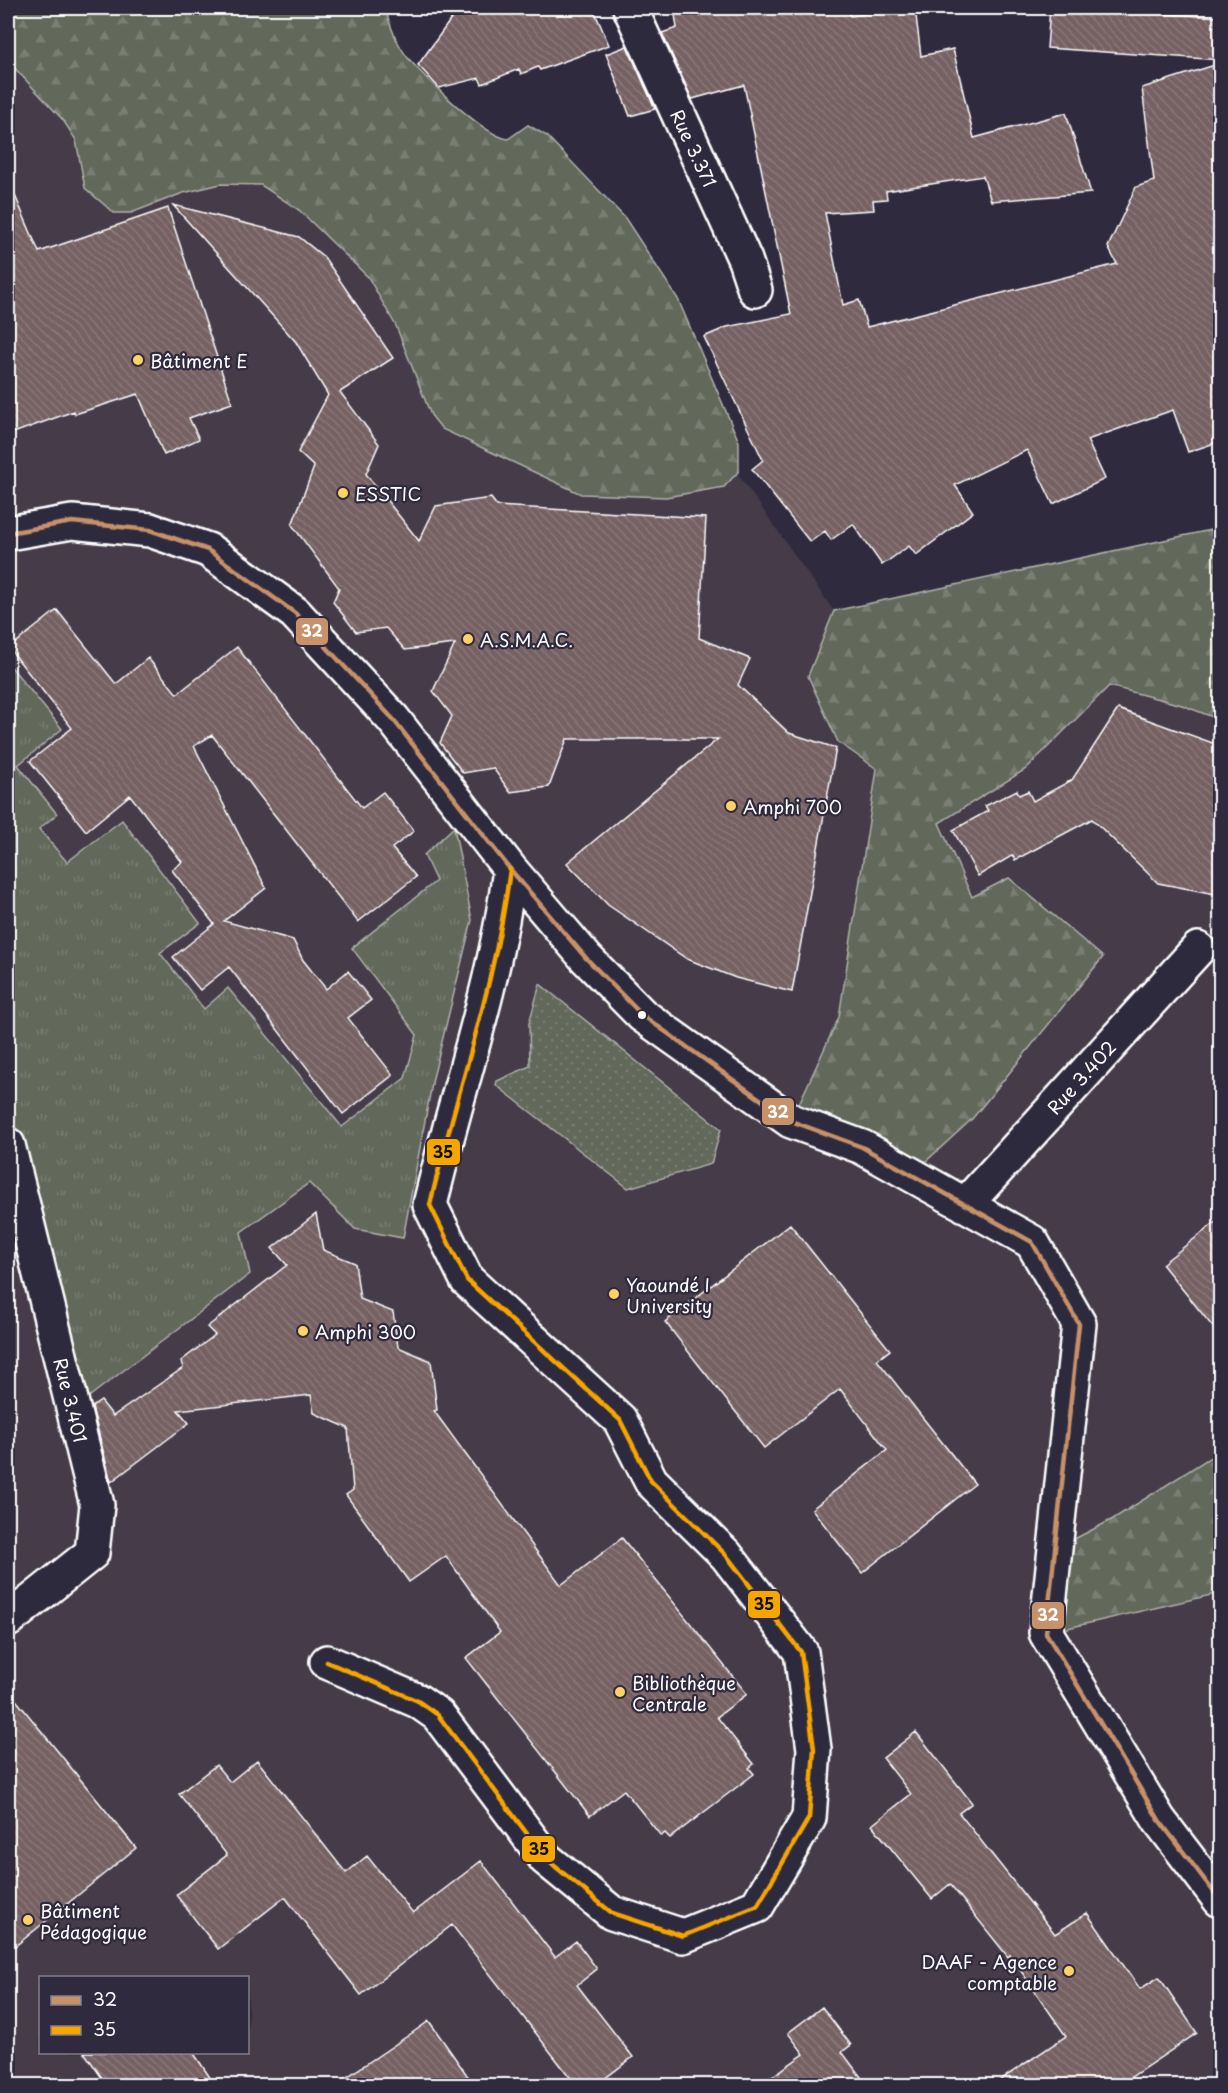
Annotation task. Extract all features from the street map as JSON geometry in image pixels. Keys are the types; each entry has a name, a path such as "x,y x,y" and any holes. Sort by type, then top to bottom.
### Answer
{"street":[{"name":"Rue 3.371","path":"630,8 746,260 755,290"},
{"path":"8,533 72,522 150,530 208,550 295,613 393,719 510,869 586,958 642,1015 791,1121 862,1147 1032,1242 1079,1324 1046,1633 1160,1820 1221,1900"},
{"path":"327,1662 418,1701 438,1715 546,1859 612,1913 683,1936 757,1906 809,1818 814,1749 801,1652 726,1555 651,1481 620,1420 467,1280 430,1205 486,993 504,915 510,869"},
{"name":"Rue 3.402","path":"965,1204 1198,949"},
{"name":"Rue 3.401","path":"8,1144 97,1505 92,1553 8,1620"}],"shaded area":[{"name":"Yaoundé I University","path":"8,8 528,174 834,611 1220,528 1220,2085 8,2086"}],"green space":[{"path":"8,8 385,8 394,34 408,58 455,105 485,128 508,139 528,125 547,136 625,218 678,299 739,442 739,471 724,487 666,497 581,494 442,429 431,415 396,326 368,277 299,210 261,185 221,184 183,193 131,213 114,213 85,188 76,140 63,120 8,61"},
{"path":"1220,528 1220,720 1182,705 1109,686 1026,769 939,823 972,897 1009,878 1103,957 972,1119 912,1174 791,1121 839,1017 877,769 838,742 808,676 834,611"},
{"path":"8,663 62,729 18,765 57,814 39,829 67,862 122,820 200,923 160,953 204,1009 228,988 342,1127 405,1078 417,1035 352,948 436,881 424,855 454,827 472,920 433,1078 403,1238 355,1229 309,1183 241,1232 250,1274 73,1409 8,1145"},
{"path":"540,984 721,1129 711,1164 628,1188 496,1085 497,1081 530,1066 529,1023"},
{"path":"1220,1451 1220,1593 1046,1633 1055,1549 1113,1519"}],"building":[{"path":"459,8 593,8 609,45 540,70 538,67 521,74 519,69 482,84 479,78 439,88 418,65"},
{"path":"674,8 849,8 850,16 915,8 921,56 953,49 974,138 1066,113 1091,193 991,201 983,176 886,191 887,199 873,200 874,210 825,213 843,305 859,300 867,327 1117,264 1108,247 1136,187 1154,181 1142,88 1221,63 1221,441 1188,452 1173,410 1087,440 1105,479 1053,504 1027,450 955,485 973,512 916,555 909,546 882,565 853,524 831,540 825,531 810,542 752,469 763,460 704,337 727,327 791,314 744,85 692,99 662,33 677,28"},
{"path":"1050,8 1147,8 1147,13 1221,17 1221,60 1047,48"},
{"path":"627,46 655,109 630,116 606,54"},
{"path":"8,179 39,252 168,208 232,403 189,418 199,439 164,455 138,394 75,414 74,411 8,435"},
{"path":"173,205 299,237 324,257 393,358 340,392 379,444 366,474 419,541 436,506 491,498 497,506 706,518 699,638 750,659 738,685 789,733 836,748 792,992 736,978 687,959 608,905 567,863 718,739 567,739 549,787 510,792 493,768 463,773 440,743 452,716 433,691 455,644 405,650 386,628 356,632 333,602 339,588 292,525 314,467 298,452 328,395 296,342"},
{"path":"57,610 116,684 148,658 177,694 237,647 362,808 383,792 414,831 392,848 416,877 358,922 212,735 194,746 266,888 224,921 293,940 303,960 326,989 348,971 371,1000 348,1018 393,1075 343,1114 229,967 200,990 173,957 214,924 172,870 182,862 130,795 86,831 30,761 72,728 9,648"},
{"path":"1118,709 1221,746 1221,895 1158,883 1092,819 1015,860 1013,855 978,876 953,830 988,811 985,806 1017,790 1019,795 1028,791 1033,801 1072,780"},
{"path":"316,1214 323,1250 355,1263 360,1299 393,1312 398,1347 431,1361 437,1410 434,1411 561,1585 622,1538 747,1694 717,1717 754,1764 749,1768 754,1774 670,1838 665,1833 661,1836 624,1790 590,1816 466,1658 500,1632 446,1556 409,1582 346,1495 353,1490 348,1428 314,1413 311,1395 178,1410 189,1423 111,1482 92,1407 101,1401 113,1416 183,1368 181,1361 215,1335 207,1327 287,1265 272,1248"},
{"path":"1221,1218 1221,1337 1162,1264"},
{"path":"790,1224 890,1350 877,1360 975,1484 862,1573 812,1509 887,1450 840,1389 764,1448 665,1322"},
{"path":"8,1690 136,1848 8,1952"},
{"path":"916,1732 972,1803 959,1813 1055,1934 1087,1913 1140,1989 1159,1977 1197,2033 1119,2085 993,2085 1066,2036 1010,1955 1008,1957 950,1884 932,1899 872,1825 911,1794 883,1758"},
{"path":"257,1760 346,1873 367,1856 413,1913 481,1861 555,1957 576,1941 597,1969 577,1985 633,2057 596,2085 576,2085 452,1925 361,1995 285,1897 218,1949 176,1895 227,1855 179,1794 216,1765 230,1782"},
{"path":"822,2007 851,2045 842,2052 867,2085 760,2085 804,2054 788,2033"},
{"path":"429,2021 474,2085 335,2085 412,2033"},
{"path":"85,2054 194,2054 215,2085 107,2085"}],"transit line":[{"name":"32","path":"8,533 72,522 150,530 208,550 295,613 393,719 510,869 586,958 642,1015 791,1121 862,1147 1032,1242 1079,1324 1046,1633 1159,1820 1220,1900"},
{"name":"35","path":"327,1662 418,1701 438,1715 546,1859 612,1913 683,1936 757,1906 809,1818 814,1749 801,1652 726,1555 651,1481 620,1420 467,1280 430,1205 485,996 504,912 510,869"}],"place":[{"name":"Bâtiment E","path":"138,360"},
{"name":"ESSTIC","path":"343,493"},
{"name":"A.S.M.A.C.","path":"468,639"},
{"name":"Amphi 700","path":"731,806"},
{"name":"Yaoundé I University","path":"614,1294"},
{"name":"Amphi 300","path":"303,1331"},
{"name":"Bibliothèque Centrale","path":"620,1692"},
{"name":"Bâtiment Pédagogique","path":"28,1920"},
{"name":"DAAF - Agence comptable","path":"1069,1971"}]}
